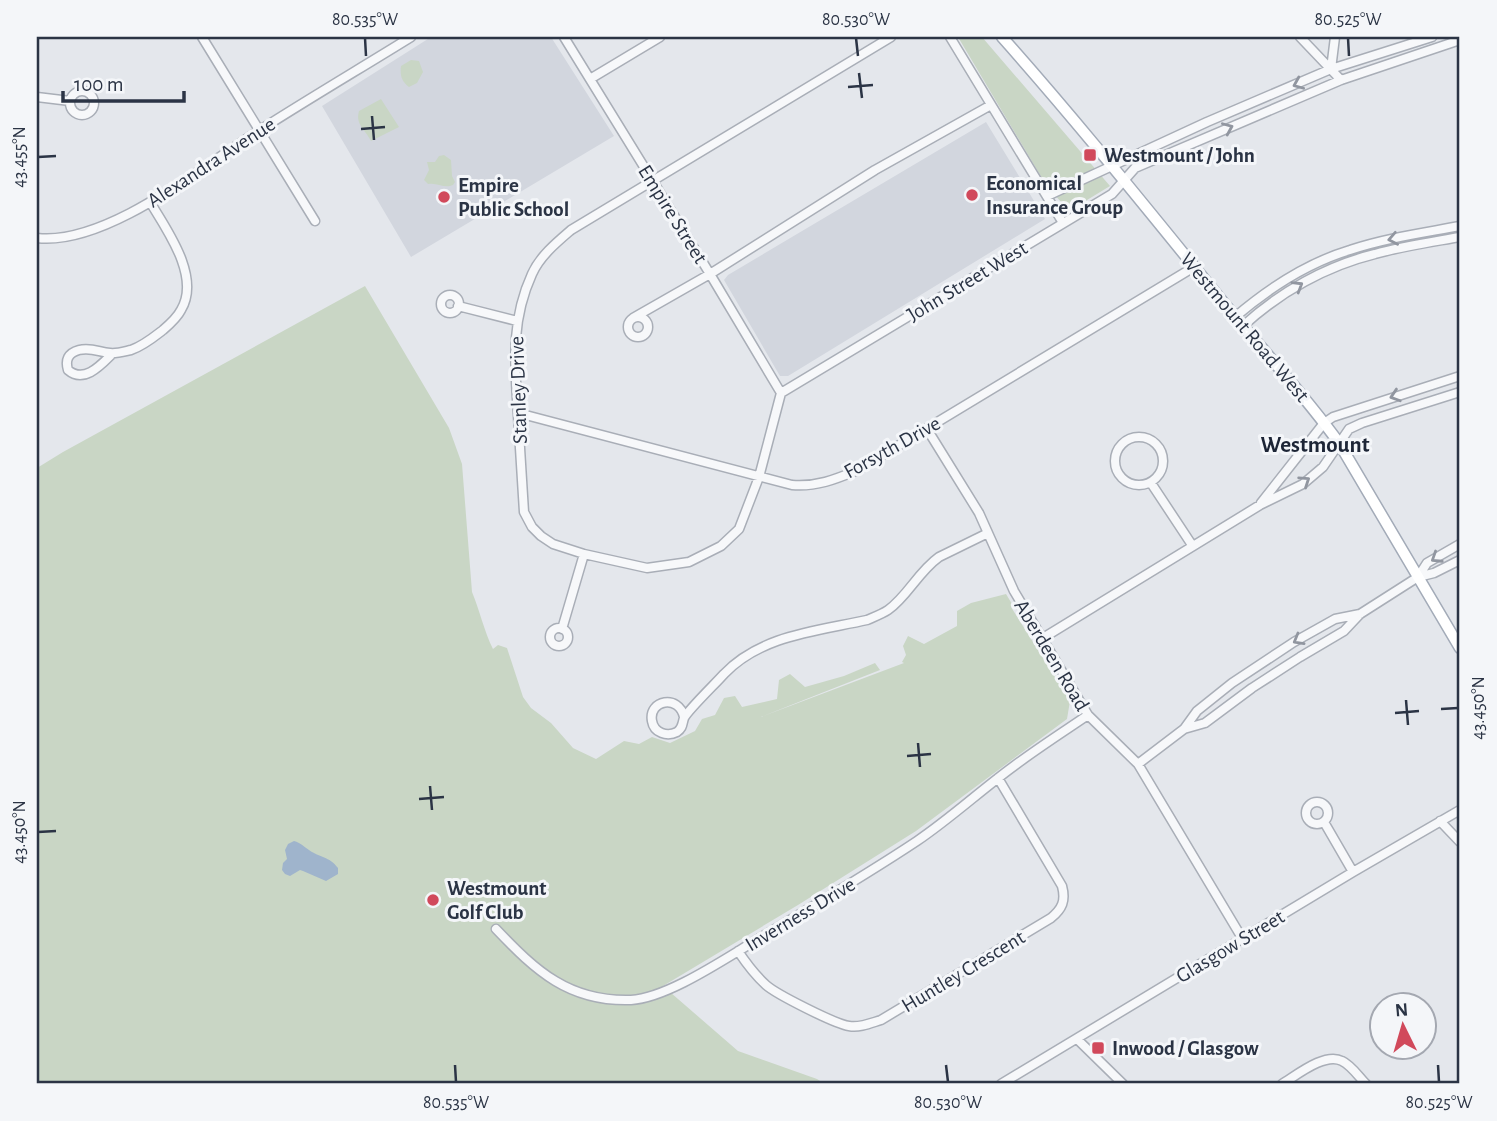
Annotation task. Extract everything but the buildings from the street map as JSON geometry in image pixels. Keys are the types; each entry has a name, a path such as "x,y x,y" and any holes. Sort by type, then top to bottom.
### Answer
{"main road":[{"name":"Westmount Road West","path":"1006,38 1339,443 1460,648"}],"street":[{"path":"202,37 315,221"},
{"name":"Alexandra Avenue","path":"37,238 65,237 88,231 150,202 411,37"},
{"name":"Empire Street","path":"564,37 781,393"},
{"path":"590,79 660,37"},
{"name":"Stanley Drive","path":"781,393 758,477 739,529 721,547 689,562 647,568 584,554 553,544 541,536 532,527 524,512 514,355 517,321 533,271 552,247 571,230 891,37"},
{"path":"950,37 1063,223"},
{"path":"1300,37 1341,80"},
{"path":"1331,69 1335,37"},
{"path":"1047,196 1207,122 1331,69 1432,37"},
{"name":"John Street West","path":"781,393 1112,194 1135,168 1341,80 1460,40"},
{"path":"37,97 69,101"},
{"path":"633,318 710,274 875,170 991,104"},
{"path":"111,354 90,373 70,373 67,366 68,357 79,350 95,349 111,354 132,349 158,334 183,308 187,295 181,257 150,202"},
{"path":"1235,317 1258,298 1301,270 1330,257 1382,241 1460,226"},
{"path":"1243,326 1266,307 1307,281 1350,261 1460,237"},
{"name":"Forsyth Drive","path":"518,413 758,477 806,486 827,482 858,470 1194,267"},
{"path":"458,306 517,321"},
{"path":"1259,505 1324,423 1336,415 1460,376"},
{"path":"1043,638 1259,505 1303,484 1323,467 1349,429 1460,392"},
{"name":"Aberdeen Road","path":"927,429 979,513 1014,591 1088,715 1138,764 1242,938"},
{"path":"1149,438 1161,450 1164,464 1158,478 1151,483 1142,486 1128,483 1117,471 1117,451 1129,439 1149,438"},
{"path":"1151,483 1192,545"},
{"path":"684,718 682,709 670,702 658,705 651,717 659,732 676,733 681,729 684,718 742,657 783,639 879,615 890,609 932,562 988,533"},
{"path":"1418,577 1427,562 1460,544"},
{"path":"562,629 584,554"},
{"path":"1184,729 1205,723 1252,688 1344,631 1360,614 1418,577 1434,573 1460,560"},
{"path":"1138,764 1184,729 1197,711 1263,662 1335,620 1360,614"},
{"name":"Inverness Drive","path":"496,929 523,957 557,983 573,991 596,997 633,1000 655,995 673,988 738,951 920,839 998,778 1088,715"},
{"name":"Huntley Crescent","path":"738,951 768,987 829,1019 849,1026 865,1025 881,1020 1051,918 1060,910 1064,901 1062,886 998,778"},
{"name":"Glasgow Street","path":"1001,1084 1460,810"},
{"path":"1440,821 1460,842"},
{"path":"1324,822 1353,872"},
{"path":"1077,1039 1123,1084"},
{"path":"1282,1084 1330,1058 1345,1062 1366,1084"}],"shaded area":[{"name":"Empire Public School","path":"431,37 551,37 614,136 411,257 322,106"},
{"path":"986,122 1045,219 788,376 780,376 724,280 728,275"}],"green space":[{"path":"958,37 982,37 1110,186 1069,211 1046,185"},
{"path":"411,60 419,61 423,72 417,83 409,87 401,75 401,66"},
{"path":"381,99 399,127 371,141 359,123 359,111"},
{"path":"444,155 451,160 455,182 450,186 428,184 424,180 429,170 427,162 435,162 439,156"},
{"path":"365,286 449,428 462,464 472,592 493,649 498,645 507,648 523,697 573,748 596,759 624,741 639,744 652,737 670,743 695,731 702,719 715,715 724,698 735,696 742,707 777,699 779,680 790,674 805,687 844,676 875,663 880,670 761,717 904,663 902,662 906,655 903,646 908,636 924,644 957,626 957,611 971,603 1006,594 1011,607 1070,701 1067,719 916,831 663,986 738,1051 825,1084 37,1084 37,468"}],"water":[{"path":"294,841 331,861 338,868 338,874 326,881 300,870 290,876 285,874 282,870 287,859 285,850 288,844"}],"place":[{"name":"Westmount / John","path":"1090,155"},
{"name":"Economical Insurance Group","path":"972,195"},
{"name":"Empire Public School","path":"444,197"},
{"name":"Westmount Golf Club","path":"433,900"},
{"name":"Inwood / Glasgow","path":"1098,1048"}],"district":[{"name":"Westmount","path":"1315,444"}]}
